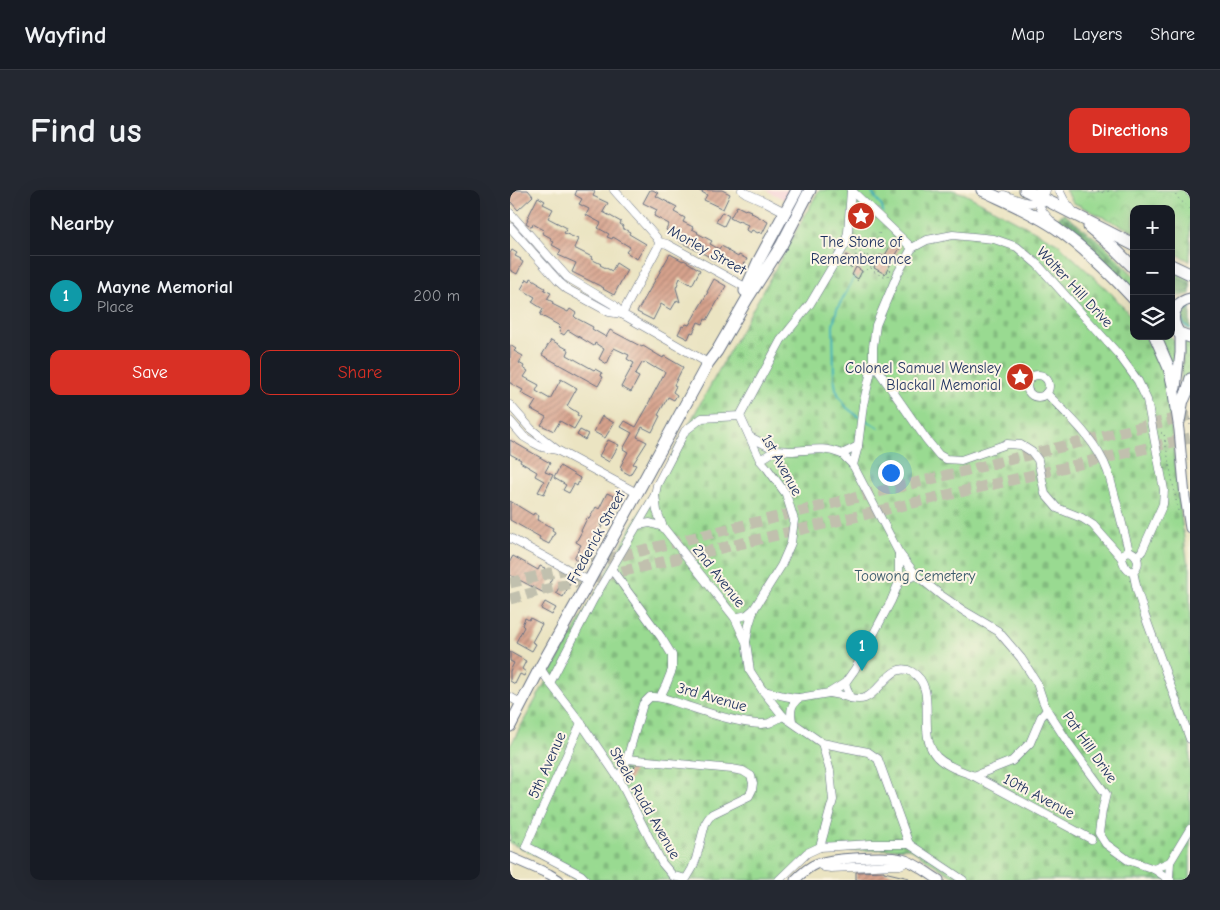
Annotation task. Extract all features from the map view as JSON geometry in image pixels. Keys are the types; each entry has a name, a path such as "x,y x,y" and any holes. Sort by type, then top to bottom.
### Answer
{"highway":[{"path":"982,190 1058,230 1096,259 1130,296"},
{"path":"747,288 756,277 803,191"},
{"name":"Frederick Street","path":"708,363 713,348 747,288 759,260 785,212 803,191"},
{"name":"Frederick Street","path":"510,726 708,363 781,246 803,191"},
{"path":"1035,193 1130,243"},
{"path":"1076,215 1130,264"},
{"path":"1175,267 1190,274"},
{"path":"1180,333 1174,323 1174,313 1177,306 1187,299"},
{"path":"1157,340 1169,368 1176,409"},
{"path":"1184,399 1190,385"}],"main road":[{"path":"1180,333 1180,354 1175,396 1190,528"},
{"path":"1179,430 1184,399 1190,378"},
{"path":"510,857 559,880"},
{"path":"795,880 807,869 817,864 833,860 885,857 908,861 939,880"}],"street":[{"name":"Morley Street","path":"614,190 659,242 747,288"},
{"path":"742,190 785,212"},
{"path":"754,190 769,203"},
{"path":"851,190 912,248 898,273 876,325 873,363 862,405 858,446 852,465"},
{"path":"550,683 594,600 638,525 685,431 702,418 740,416 781,340 810,304 845,245 848,232 851,190"},
{"path":"990,190 1026,203 1032,203 1035,193"},
{"path":"1059,190 1076,215"},
{"path":"1035,193 1043,212 1055,223 1058,230"},
{"path":"510,213 567,277 614,305 622,314 708,363"},
{"path":"510,227 564,287 609,312 622,314"},
{"name":"Walter Hill Drive","path":"912,248 927,240 953,235 994,239 1017,247 1038,265 1119,354 1138,381 1147,400 1164,490 1163,504 1142,551 1137,557"},
{"path":"622,314 659,242"},
{"path":"873,363 939,455 946,459 961,460 1007,444 1021,445 1032,452 1038,460 1045,494 1057,508 1082,518 1093,525 1121,557 1126,568 1129,571 1133,571"},
{"path":"1046,393 1076,423 1095,448 1107,471 1129,551 1133,552 1137,557 1138,566 1133,571"},
{"path":"510,405 533,430 557,450 637,493"},
{"name":"1st Avenue","path":"740,416 760,460 786,494 794,520 791,543 781,566 754,609 746,642"},
{"path":"510,421 532,442 542,447 557,450"},
{"path":"750,437 776,450 793,451 816,448 833,450 842,454 858,446"},
{"path":"760,460 776,450"},
{"name":"Pat Hill Drive","path":"842,454 852,465 899,553 916,575 942,596 998,631 1021,658 1037,683 1047,710 1106,794 1099,833"},
{"path":"654,495 663,527"},
{"path":"638,525 650,524 663,527"},
{"name":"2nd Avenue","path":"663,527 735,618 746,642 750,671 763,691 783,716 822,743"},
{"path":"510,538 589,581"},
{"path":"1121,557 1129,551"},
{"path":"763,691 799,698 828,693 845,684 891,601 899,582 899,553"},
{"name":"3rd Avenue","path":"612,570 672,655 672,670 660,697 700,710 760,724 770,723 783,716"},
{"path":"1133,571 1144,616 1190,739"},
{"path":"899,582 916,575"},
{"path":"735,618 747,615 754,609"},
{"name":"Steele Rudd Avenue","path":"540,668 581,723 619,779 662,863 673,876 686,879 696,859 704,824 712,814 749,796 754,782 751,776 743,770 627,759"},
{"name":"10th Avenue","path":"850,698 859,699 869,696 897,670 913,672 922,682 925,691 928,739 936,756 947,765 974,776 1091,839 1106,844"},
{"path":"845,684 850,698"},
{"path":"828,693 850,698"},
{"path":"510,697 522,704"},
{"path":"619,779 627,759 643,704 650,697 660,697"},
{"path":"792,721 791,707 799,698"},
{"path":"974,776 1012,761 1030,743 1041,717 1047,710"},
{"name":"5th Avenue","path":"526,846 581,723"},
{"path":"820,847 833,800 830,771 822,743 868,752 878,759 909,844"},
{"path":"1169,879 1170,862 1190,829"},
{"path":"1091,839 1099,833 1106,844 1128,860 1154,869 1169,879"},
{"path":"779,880 807,852 820,847 909,844 963,880"},
{"path":"526,846 582,875 586,880"},
{"path":"1154,869 1170,862"}],"path":[{"path":"1088,190 1097,193 1112,190"},
{"path":"1173,190 1178,198 1190,209"},
{"path":"866,256 885,224"},
{"path":"845,245 877,262"},
{"path":"854,249 857,262 855,266"},
{"path":"857,281 863,271 877,262 880,254"},
{"path":"871,267 883,276 888,276 891,269"},
{"path":"1190,419 1190,429"},
{"path":"1165,441 1178,511"},
{"path":"510,840 526,846"}],"shaded area":[{"path":"766,190 792,190 783,199"}],"green space":[{"name":"Toowong Cemetery","path":"819,190 952,190 965,194 1057,243 1112,294 1130,315 1130,340 1147,340 1165,373 1180,509 1187,560 1190,568 1190,880 958,880 909,848 811,853 785,880 577,880 540,857 510,843 510,746"},
{"path":"1065,190 1190,190 1190,261 1175,253 1175,205 1130,205 1130,230 1074,203"},
{"path":"1064,214 1104,245 1130,272 1130,289 1060,224 1058,218"},
{"path":"1062,216 1086,233 1107,253 1123,269 1121,273 1117,274 1089,246 1061,223 1059,219"},
{"path":"1175,272 1190,280 1190,294 1180,296 1175,294"},
{"path":"1175,277 1190,283 1190,291 1183,293 1175,291"},
{"path":"1190,308 1190,329 1184,325 1182,317 1185,311"},
{"path":"1160,340 1175,341 1177,352 1175,375"},
{"path":"1183,340 1190,342 1190,372 1179,398 1183,357"}],"building":[{"path":"513,190 528,190 533,196 518,210 510,201 510,193"},
{"path":"577,190 592,190 595,192 593,196 608,203 603,212 621,222 622,228 646,244 637,259 626,252 630,247 613,237 612,239 607,237 609,234 598,228 601,223 586,215 589,209 579,204 582,199 575,195"},
{"path":"650,190 658,193 656,196 677,207 674,212 685,218 683,222 693,227 692,229 697,233 712,241 710,244 719,249 721,246 738,257 739,255 747,259 740,271 722,262 721,264 680,242 682,238 666,230 669,224 654,216 657,210 643,203"},
{"path":"698,190 722,190 730,194 723,209 704,200 707,195"},
{"path":"538,197 545,201 543,204 553,209 548,218 567,228 564,233 578,239 574,248 592,257 591,259 612,271 616,263 627,270 614,295 572,272 576,263 558,255 561,250 552,245 554,242 550,240 551,238 542,233 544,230 533,224 532,227 526,223"},
{"path":"737,206 751,211 768,222 762,234 752,230 750,233 746,230 748,225 730,218"},
{"path":"722,212 729,216 724,226 716,222"},
{"path":"893,241 901,246 885,274 874,268 881,255 884,257"},
{"path":"512,250 517,253 515,256 523,262 517,274 510,270 510,253"},
{"path":"670,254 700,270 692,285 680,278 676,288 680,302 677,300 671,310 661,304 653,320 637,312"},
{"path":"846,255 855,260 851,268 842,263"},
{"path":"856,267 862,271 858,279 852,275"},
{"path":"531,278 545,288 544,290 551,293 547,299 553,302 552,304 568,312 570,309 576,313 574,316 576,318 593,327 592,329 606,337 610,330 683,367 674,385 676,386 673,392 677,395 674,400 668,397 658,415 660,416 652,432 642,427 637,437 647,442 633,464 636,465 630,475 621,470 622,468 620,467 628,452 623,449 632,433 621,427 625,421 636,427 665,372 645,362 644,364 642,363 635,375 639,377 631,392 621,387 634,363 627,359 629,355 614,348 607,364 599,359 604,349 595,343 594,346 568,330 564,335 559,332 561,329 558,328 560,326 540,315 543,309 532,302 535,297 521,289 527,279 530,281"},
{"path":"714,279 726,286 707,320 705,319 703,324 698,322 688,339 678,334 682,326 689,325"},
{"path":"551,340 569,350 567,355 602,373 601,376 603,377 598,386 542,355"},
{"path":"510,345 516,349 514,351 523,356 519,363 528,371 524,377 539,385 536,391 550,399 561,379 577,388 567,406 581,417 574,429 560,421 554,431 541,425 546,417 531,409 536,401 521,393 523,390 510,383"},
{"path":"602,416 614,423 605,438 594,432"},
{"path":"580,430 588,434 585,440 577,435"},
{"path":"510,440 550,463 545,472 553,475 544,494 538,492 544,481 535,476 537,472 510,454"},
{"path":"608,440 619,445 609,462 599,456"},
{"path":"560,466 580,478 577,486 574,484 569,493 563,490 566,485 554,478"},
{"path":"607,493 618,498 600,525 602,526 583,563 574,558 581,545 576,542 587,518 589,519 596,507 599,509"},
{"path":"510,501 533,515 534,513 539,516 537,520 553,528 552,530 555,532 549,544 510,520"},
{"path":"513,556 538,570 540,566 545,568 543,571 553,576 544,593 510,575 510,561"},
{"path":"563,580 570,584 563,597 556,593"},
{"path":"545,602 556,608 552,615 541,609"},
{"path":"525,618 529,620 530,618 542,624 532,642 536,644 532,651 516,642 524,627 522,625"},
{"path":"510,652 526,661 522,669 526,672 524,676 520,674 515,684 510,681 510,671 514,663 510,661"},
{"path":"631,765 635,766 630,781 625,779"},
{"path":"884,871 909,878 909,880 856,880 856,872"}],"waterway":[{"path":"870,190 882,207 883,212"},
{"path":"854,278 837,309 833,325 834,378 840,398 847,408 859,417"},
{"path":"1190,307 1182,315 1182,321 1190,329"},
{"path":"864,419 879,428"}],"tunnel":[{"path":"510,583 1190,415"},
{"path":"510,599 1190,438"}],"place":[{"name":"The Stone of Rememberance","path":"861,216"},
{"name":"Colonel Samuel Wensley Blackall Memorial","path":"1020,377"},
{"name":"Mayne Memorial","path":"862,671"}]}
